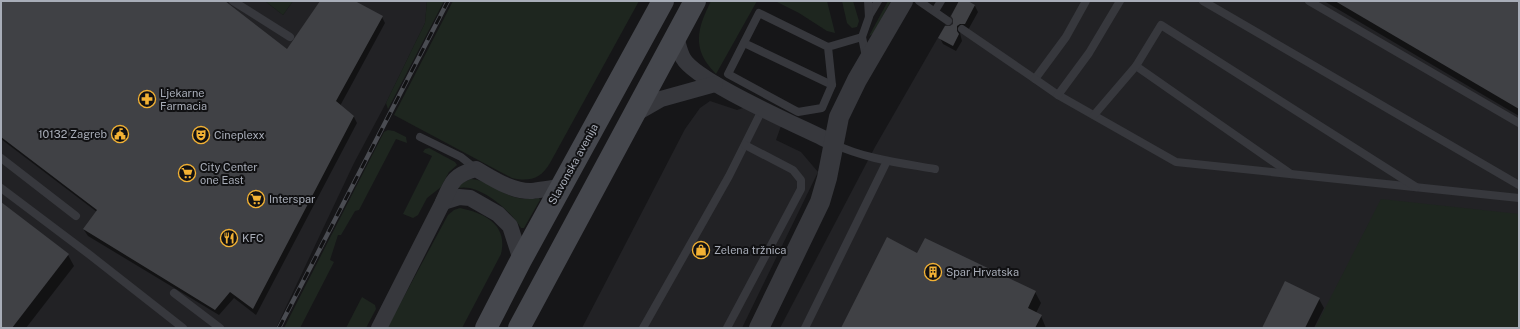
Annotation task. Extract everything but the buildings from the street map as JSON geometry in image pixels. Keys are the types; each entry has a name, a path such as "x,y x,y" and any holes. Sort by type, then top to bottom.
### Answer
{"main road":[{"name":"Slavonska avenija","path":"486,328 521,260 663,1"},
{"path":"519,328 694,1"}],"street":[{"path":"759,328 820,202 827,178 839,117 903,1"},
{"path":"675,34 683,58 696,71 715,84 833,143"},
{"path":"633,115 661,100 715,84"},
{"path":"379,328 452,182 461,173 476,169 516,189 530,191 561,187"},
{"path":"443,202 459,197 470,198 498,214 510,226 521,260"}],"lane":[{"path":"233,1 290,38"},
{"path":"868,1 869,17"},
{"path":"867,64 862,37 869,17 878,1"},
{"path":"919,1 948,21"},
{"path":"935,12 941,1"},
{"path":"1035,79 1066,37 1086,1"},
{"path":"1058,94 1089,53 1120,1"},
{"path":"1204,1 1519,185"},
{"path":"1309,1 1519,123"},
{"path":"828,47 832,85 822,108 798,112 728,74 759,13 828,47 862,37"},
{"path":"1094,115 1136,66 1161,25 1418,188"},
{"path":"962,29 1058,94 1176,162 1519,198"},
{"path":"744,43 832,85"},
{"path":"1136,66 1291,175"},
{"path":"643,328 745,145 763,108"},
{"path":"420,137 461,157 476,169"},
{"path":"833,143 849,151 887,161 935,169"},
{"path":"727,328 801,189 801,180 793,170 745,145"},
{"path":"1,158 76,216"},
{"path":"805,328 887,161"},
{"path":"1,188 96,259 183,328"},
{"path":"174,293 220,328"}],"shaded area":[{"name":"City Center one East","path":"1,1 265,1 283,15 293,1 427,1 425,23 386,103 354,163 276,328 1,328"},
{"path":"265,1 293,1 283,15"},
{"path":"427,1 444,1 388,109 386,103 425,23"},
{"path":"453,1 639,1 550,163 539,176 524,180 512,178 394,115"},
{"path":"711,1 757,1 716,74 708,65 703,56 699,39 702,21"},
{"path":"775,1 827,1 835,33 827,31 799,13"},
{"path":"842,1 853,1 859,21 857,27 852,28 847,23"},
{"path":"888,1 891,1 873,34 869,36"},
{"path":"959,1 1519,1 1519,328 780,328 875,147"},
{"name":"Zelena tržnica","path":"710,101 737,110 746,107 781,126 776,140 801,152 818,172 742,328 582,328 685,129 700,108"},
{"path":"388,130 394,131 406,137 407,143 396,139 359,210 355,211 341,235 338,235 330,260 334,262 300,328 284,328 384,132"},
{"path":"429,148 455,162 457,165 449,172 441,187 427,198 418,215 413,218 403,214 432,156 423,152 425,149"},
{"path":"471,179 488,184 517,198 539,198 540,200 524,228 521,228 510,214 485,194 467,188 458,188 457,185"},
{"path":"1381,199 1519,214 1519,328 1315,328"},
{"path":"460,208 478,213 492,222 498,228 501,235 502,244 501,254 462,328 387,328 448,215 454,210"},
{"path":"362,297 375,305 376,309 366,328 346,328"}],"railway":[{"path":"279,328 448,1"}],"place":[{"name":"Ljekarne Farmacia","path":"147,99"},
{"name":"10132 Zagreb","path":"120,134"},
{"name":"Cineplexx","path":"201,135"},
{"name":"City Center one East","path":"187,173"},
{"name":"Interspar","path":"256,199"},
{"name":"KFC","path":"229,238"},
{"name":"Zelena tržnica","path":"701,250"},
{"name":"Spar Hrvatska","path":"933,272"}]}
